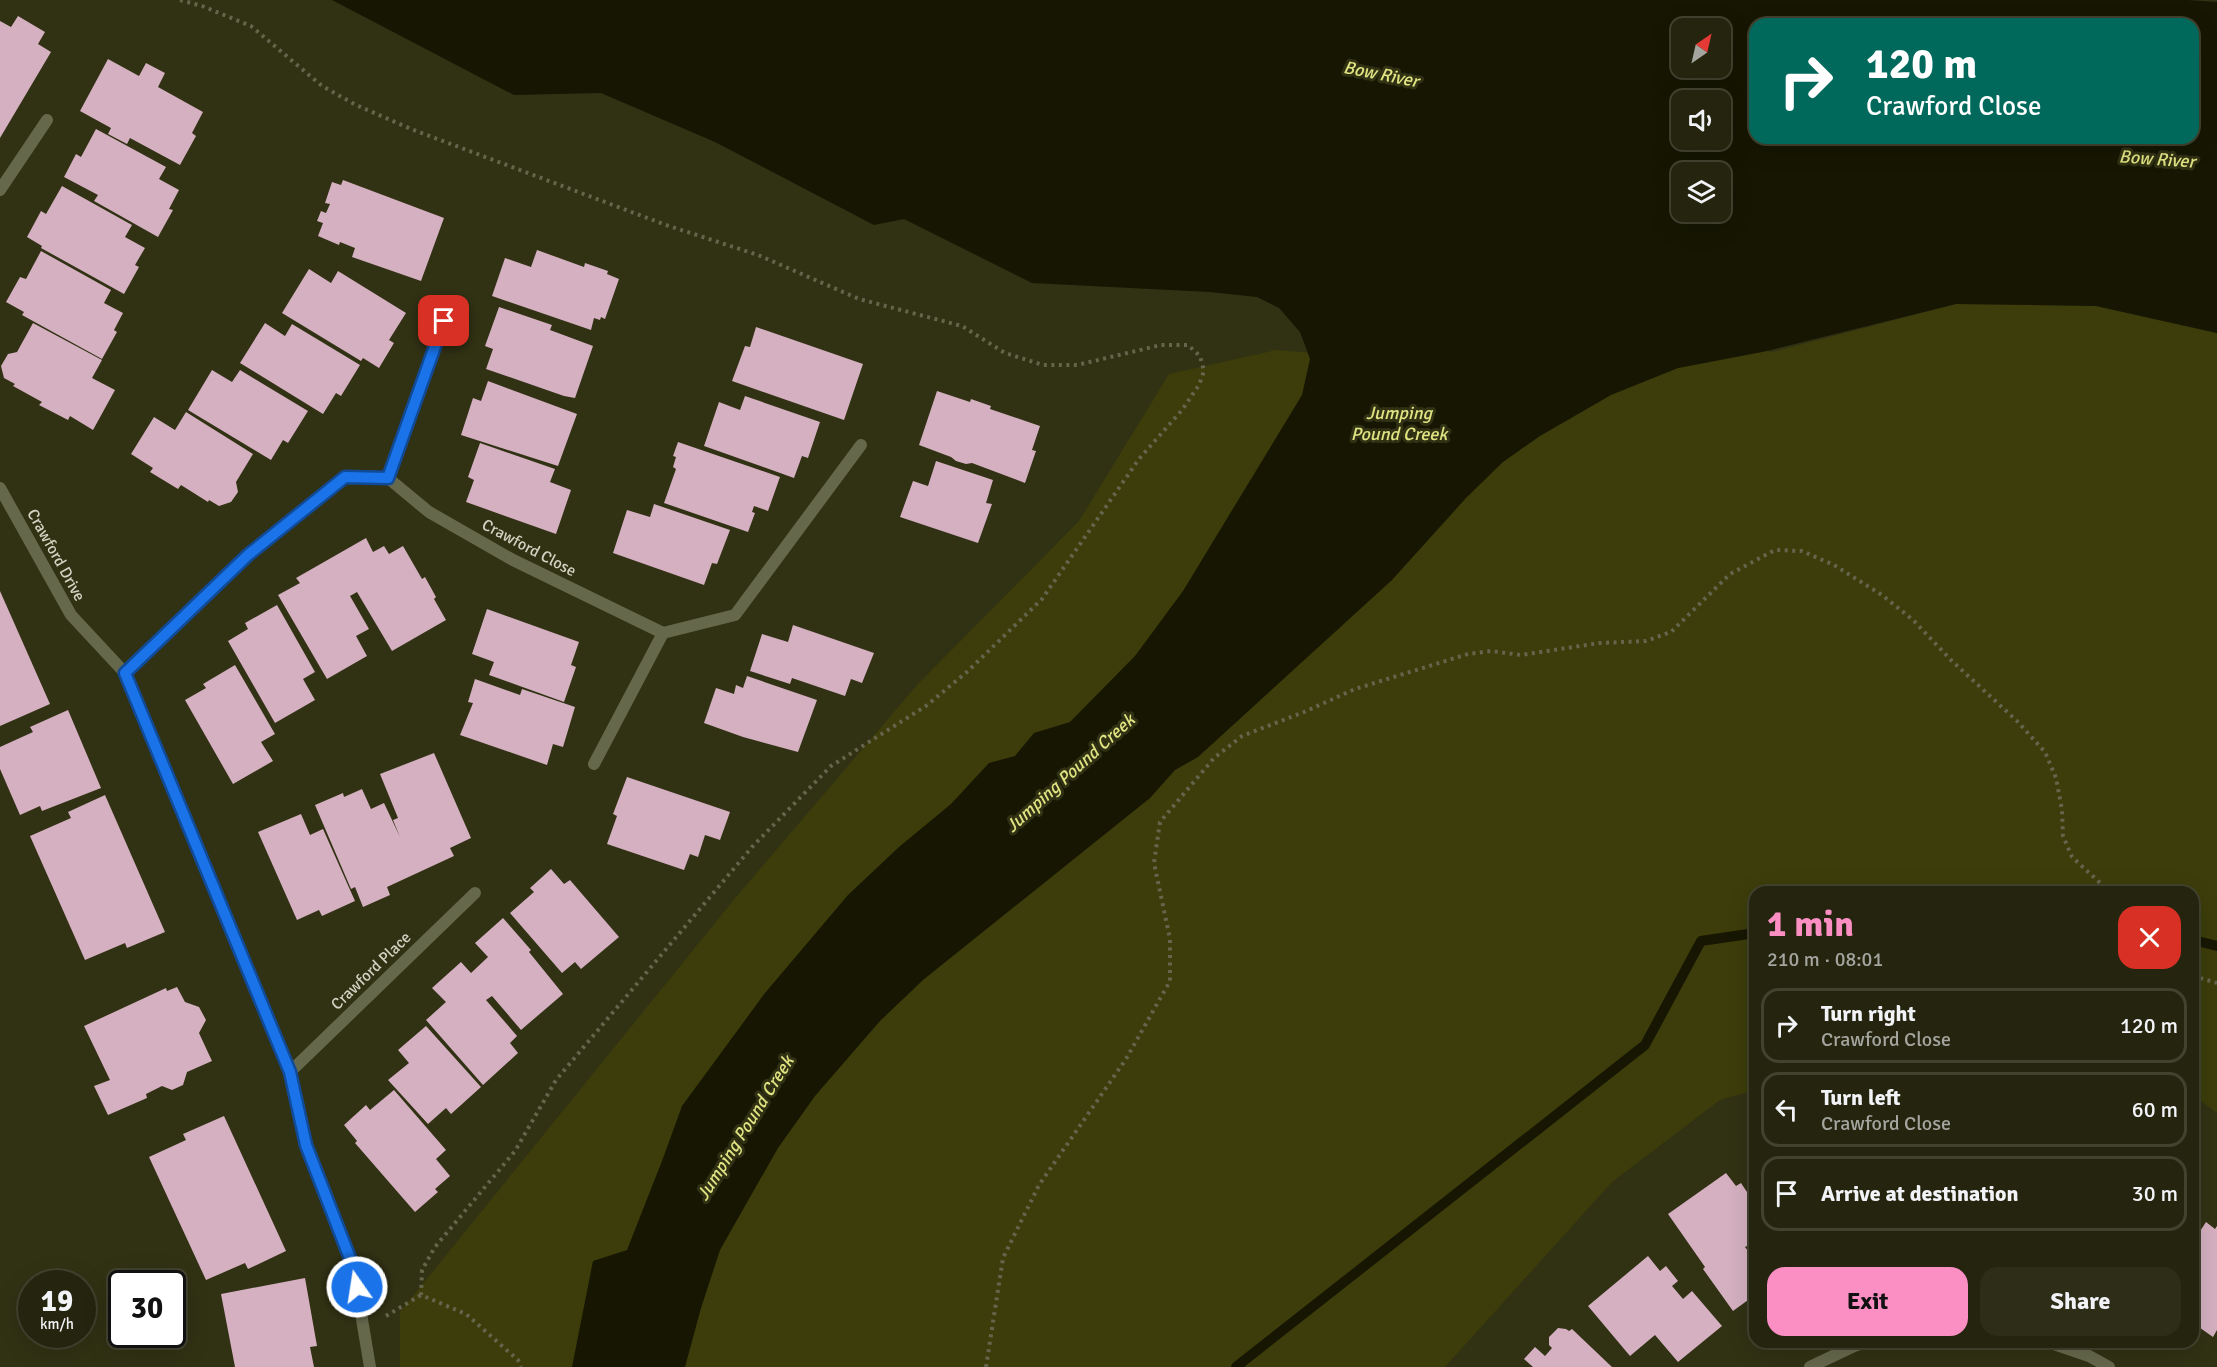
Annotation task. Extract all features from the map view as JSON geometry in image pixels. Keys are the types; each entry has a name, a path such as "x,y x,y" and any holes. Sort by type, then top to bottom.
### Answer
{"street":[{"path":"0,190 47,120"},
{"path":"125,673 248,555 345,477 388,478 444,321"},
{"path":"594,764 663,633 735,615 861,445"},
{"name":"Crawford Close","path":"388,478 429,512 513,560 663,633"},
{"name":"Crawford Drive","path":"0,488 71,615 125,673 290,1072 306,1145 353,1266 370,1367"},
{"name":"Crawford Place","path":"290,1072 475,893"},
{"path":"1810,1367 1850,1348"},
{"path":"2066,1348 2089,1356 2109,1367"}],"path":[{"path":"986,1367 1003,1258 1039,1185 1126,1059 1170,981 1170,939 1154,863 1161,822 1214,758 1242,736 1355,689 1468,654 1491,651 1521,655 1600,643 1646,641 1671,632 1730,574 1775,550 1802,551 1834,565 1882,595 1913,620 1952,661 2017,721 2045,752 2056,778 2062,810 2063,836 2072,857 2103,886"},
{"path":"2199,978 2217,983"},
{"path":"364,1330 421,1295"}],"shaded area":[{"path":"1956,304 2096,306 2217,333 2217,1113 2199,1100 2199,886 1749,886 1749,1092 1720,1100 1612,1182 1445,1367 400,1367 400,1312 736,897 917,685 1079,521 1169,374 1276,350 1647,380 1678,368 1767,351 1772,352"}],"water":[{"path":"332,0 2187,0 2217,2 2217,333 2096,306 1956,304 1767,351 1678,368 1611,395 1540,436 1503,462 1466,498 1392,580 1198,757 1175,770 1150,798 923,980 880,1021 815,1096 778,1148 720,1250 685,1367 572,1367 593,1261 627,1250 682,1106 765,993 848,895 899,847 951,804 989,763 1015,756 1034,733 1070,722 1135,656 1183,591 1302,395 1310,359 1300,332 1279,308 1257,297 1210,292 1032,283 904,219 874,225 715,142 601,93 514,95"}],"building":[{"path":"18,16 45,32 38,44 51,52 0,138 0,21 11,27"},
{"path":"108,59 139,76 146,63 165,73 158,87 203,112 192,133 196,136 180,165 130,138 127,144 108,134 111,128 80,111"},
{"path":"96,129 166,167 159,179 179,190 169,209 173,210 158,237 94,201 98,195 64,177 76,154 81,157"},
{"path":"343,180 444,218 421,281 352,257 355,248 340,242 339,245 318,236 323,223 317,221 321,211 326,213 330,204 325,203 332,182 341,185"},
{"path":"62,186 132,225 125,237 145,248 135,265 139,267 124,294 41,248 42,246 27,237 41,211 46,214"},
{"path":"537,250 584,267 585,263 608,271 607,274 619,279 605,319 594,318 591,330 492,296 505,258 531,267"},
{"path":"41,251 111,290 104,303 123,313 114,330 117,332 102,359 22,315 24,312 6,302 20,277 26,279"},
{"path":"309,269 331,283 338,271 406,313 389,340 394,343 379,368 363,358 361,361 282,313"},
{"path":"499,307 552,325 550,330 593,346 575,398 486,369 493,349 485,346"},
{"path":"33,323 102,360 92,378 115,390 93,430 70,416 68,420 39,405 42,402 13,386 15,384 4,378 1,366 8,354 17,352"},
{"path":"265,323 285,336 292,324 360,365 341,396 336,393 323,414 240,363"},
{"path":"756,327 863,364 844,420 732,381 745,346 750,347"},
{"path":"212,370 232,382 240,370 308,411 288,443 283,440 271,460 188,410"},
{"path":"488,381 577,414 558,466 461,435 473,398 481,401"},
{"path":"937,391 970,402 971,399 991,406 990,409 1040,426 1032,450 1036,451 1025,483 972,463 956,461 919,445"},
{"path":"745,396 820,422 808,458 802,456 794,478 704,446 719,402 740,410"},
{"path":"186,412 253,454 236,482 238,492 231,502 219,506 209,500 208,502 181,485 178,489 150,472 153,468 131,454 154,417 175,430"},
{"path":"678,442 780,477 768,511 754,506 752,512 755,513 748,532 664,503 676,469 673,467 676,457 673,456"},
{"path":"480,443 555,469 550,482 571,490 556,534 466,502 474,480 468,477"},
{"path":"936,461 993,480 986,503 992,504 978,543 900,517 913,481 928,486"},
{"path":"654,504 730,530 717,564 712,563 704,585 613,553 627,510 650,517"},
{"path":"366,538 373,552 384,546 389,554 403,546 422,579 425,577 446,620 392,651 357,592 350,596 369,629 356,636 367,656 327,679 278,595 300,583 296,578"},
{"path":"0,591 50,704 0,726"},
{"path":"277,605 315,672 303,679 315,700 275,723 228,641 248,629 245,623"},
{"path":"487,609 579,642 571,665 576,667 564,702 489,675 494,662 472,654"},
{"path":"793,625 874,653 862,683 851,679 845,696 792,678 790,684 750,671 762,634 788,642"},
{"path":"235,665 275,734 261,742 273,761 233,784 185,700 206,688 203,684"},
{"path":"747,676 817,700 798,752 743,737 704,723 716,688 734,694 736,685 743,688"},
{"path":"475,679 520,695 522,689 575,707 563,747 553,744 547,765 460,735 473,703 468,702"},
{"path":"68,710 101,788 42,811 40,806 20,815 0,769 0,747 33,732 30,727"},
{"path":"434,753 471,838 450,848 454,856 387,887 390,895 363,907 355,887 351,889 315,805 343,793 344,797 362,789 371,809 384,803 400,837 393,820 398,818 380,774"},
{"path":"627,777 730,812 720,840 705,835 698,857 690,854 684,870 607,844 617,816 613,814"},
{"path":"105,795 165,932 127,948 125,943 85,960 30,836 71,818 68,812"},
{"path":"301,814 310,835 323,829 355,901 322,916 319,910 297,920 258,832"},
{"path":"551,869 564,884 570,880 619,937 581,969 575,962 562,973 510,913 534,892 530,888"},
{"path":"503,918 531,950 529,952 563,994 521,1030 492,996 486,1000 517,1036 510,1043 518,1053 483,1085 426,1020 446,1002 432,988 461,962 471,973 488,957 475,943"},
{"path":"177,987 185,1002 199,1007 206,1020 199,1033 212,1061 187,1072 183,1085 172,1090 162,1086 146,1094 147,1098 108,1115 94,1086 110,1080 84,1026 166,988 167,991"},
{"path":"426,1026 481,1087 451,1114 446,1108 428,1124 388,1080 409,1063 398,1050"},
{"path":"394,1090 446,1150 436,1159 450,1176 435,1189 438,1192 415,1212 355,1143 357,1141 344,1125 366,1105 370,1110"},
{"path":"224,1116 286,1251 248,1269 245,1263 206,1280 149,1157 186,1140 183,1134"},
{"path":"1726,1173 1736,1186 1741,1183 1749,1195 1747,1200 1749,1203 1749,1249 1745,1247 1749,1252 1749,1299 1733,1311 1668,1214"},
{"path":"2206,1222 2215,1229 2217,1226 2217,1330 2213,1337 2199,1327 2199,1233"},
{"path":"1648,1256 1660,1271 1666,1266 1678,1281 1672,1286 1683,1299 1692,1291 1722,1326 1678,1362 1655,1335 1630,1356 1588,1306"},
{"path":"305,1278 317,1346 310,1347 314,1367 235,1367 221,1294"},
{"path":"1558,1328 1569,1331 1572,1329 1612,1367 1533,1367 1524,1359 1535,1347 1545,1356 1552,1348 1549,1345 1549,1337"}],"waterway":[{"path":"1236,1367 1645,1045 1701,941 1749,934"},
{"path":"2199,942 2217,946"}],"route":[{"path":"357,1287 353,1266 306,1145 290,1072 125,673 248,555 345,477 388,478 444,321"}],"water label":[{"name":"Bow River","path":"1381,74"},
{"name":"Bow River","path":"2157,159"},
{"name":"Jumping Pound Creek","path":"1399,423"},
{"name":"Jumping Pound Creek","path":"1070,773"},
{"name":"Jumping Pound Creek","path":"745,1128"}]}
